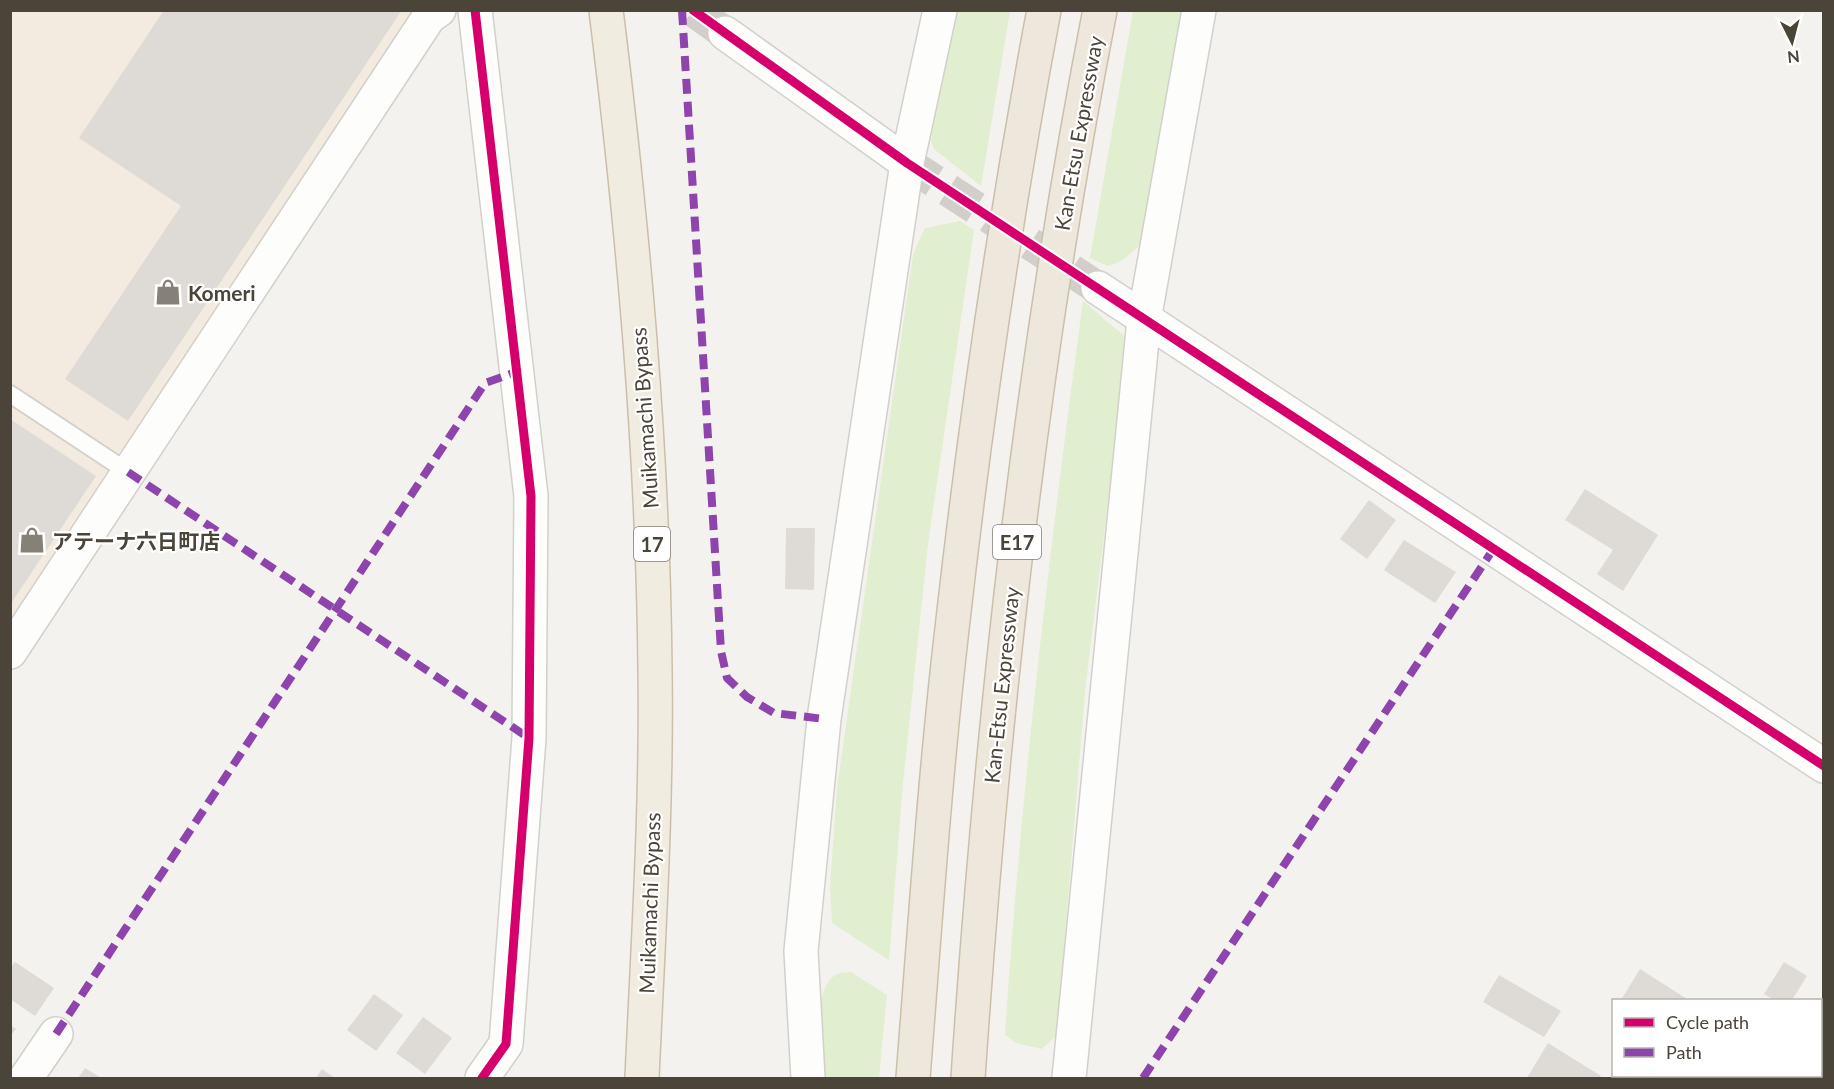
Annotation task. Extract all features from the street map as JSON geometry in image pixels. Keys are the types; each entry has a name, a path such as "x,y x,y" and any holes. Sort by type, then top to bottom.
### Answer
{"highway":[{"name":"Muikamachi Bypass","path":"606,10 625,170 651,502 655,683 642,1078"},
{"name":"E17","path":"913,1078 928,875 952,621 987,356 1025,113 1044,10"},
{"name":"Kan-Etsu Expressway","path":"968,1078 981,884 1005,630 1041,363 1078,125 1100,10"}],"street":[{"path":"10,652 429,17 439,10"},
{"path":"475,10 531,496 529,738 506,1044 482,1078"},
{"path":"808,1078 801,951 824,719 906,163 940,10"},
{"path":"1069,1078 1144,320 1199,10"},
{"path":"724,33 906,163"},
{"path":"1098,288 1824,766"},
{"path":"26,1078 56,1034"}],"lane":[{"path":"10,394 128,472"}],"shaded area":[{"path":"11,11 439,11 11,652"}],"green space":[{"path":"953,11 1010,11 981,186 934,149 931,141 941,68"},
{"path":"1133,11 1186,11 1150,241 1122,260 1108,266 1090,258"},
{"path":"960,221 974,230 928,544 903,783 889,960 832,923 830,887 837,788 913,255 925,228"},
{"path":"1083,301 1128,339 1085,691 1057,1035 1042,1049 1016,1043 1005,1035 1028,759 1059,484"},
{"path":"851,972 887,995 879,1078 818,1078 817,1038 823,992 829,981 837,974"}],"building":[{"name":"Komeri","path":"164,10 402,10 128,421 65,379 181,206 79,138"},
{"name":"アテーナ六日町店","path":"10,419 96,476 10,605"},
{"path":"1585,489 1658,535 1623,591 1597,574 1613,550 1565,520"},
{"path":"1369,500 1396,520 1367,559 1340,539"},
{"path":"786,528 815,528 814,590 785,589"},
{"path":"1404,540 1456,572 1435,603 1384,570"},
{"path":"15,962 54,988 35,1016 10,999 10,968"},
{"path":"1784,962 1807,976 1793,999 1772,999 1764,994"},
{"path":"1640,969 1687,999 1622,999"},
{"path":"1499,975 1561,1011 1544,1037 1483,1002"},
{"path":"374,994 403,1015 376,1051 347,1030"},
{"path":"423,1017 452,1038 425,1074 396,1053"},
{"path":"10,1025 16,1029 10,1037"},
{"path":"1548,1043 1601,1076 1599,1078 1527,1078"},
{"path":"85,1068 101,1078 78,1078"},
{"path":"322,1069 335,1078 316,1078"}],"tunnel":[{"path":"693,10 725,33"},
{"path":"907,163 1098,288"}],"marked path":[{"path":"682,10 721,651 727,678 747,697 774,713 824,719"},
{"path":"56,1034 485,383 516,372"},
{"path":"128,472 529,738"},
{"path":"1143,1078 1494,548"}],"cycle path":[{"path":"475,10 531,496 529,738 506,1044 482,1078"},
{"path":"693,10 907,163 1824,766"}],"place":[{"name":"Komeri","path":"168,292"},
{"name":"アテーナ六日町店","path":"32,540"}]}
